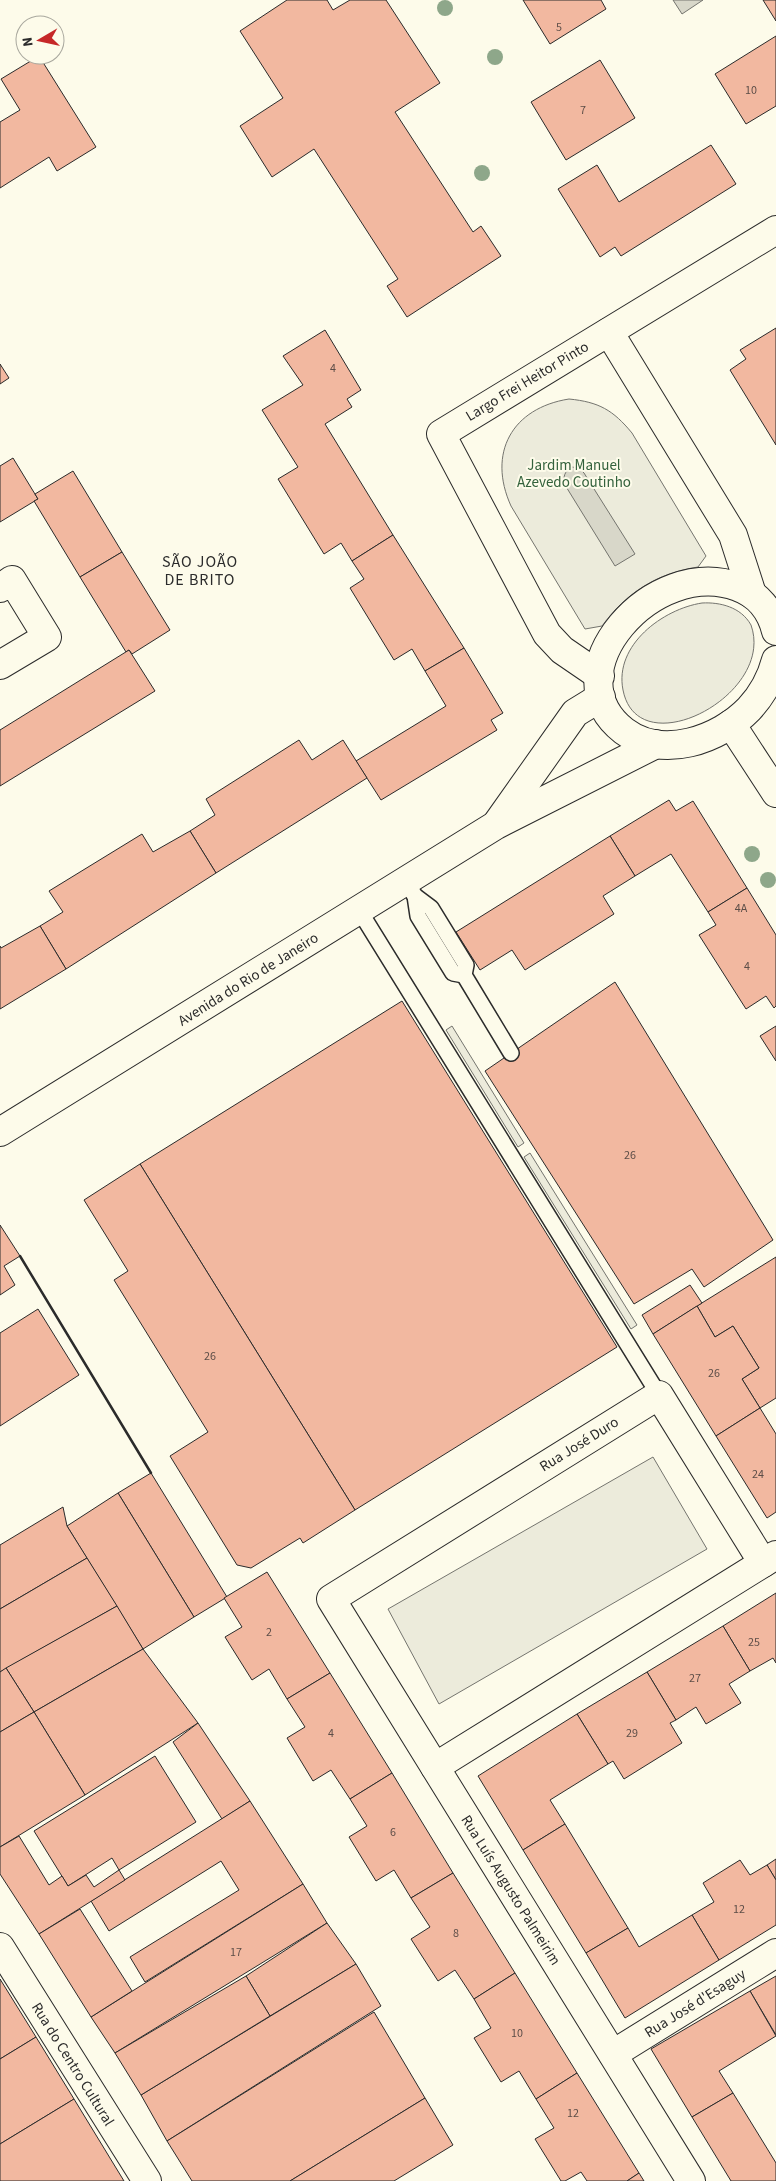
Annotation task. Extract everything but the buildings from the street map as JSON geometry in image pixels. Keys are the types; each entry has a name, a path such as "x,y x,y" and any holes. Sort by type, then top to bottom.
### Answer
{"street":[{"path":"752,594 734,535 609,332 776,230"},
{"name":"Largo Frei Heitor Pinto","path":"609,332 441,434 546,634 600,686 610,717 626,732 645,742 656,744 689,742 710,736 731,724 748,710 763,692 776,660"},
{"path":"0,588 12,580 47,637 0,665"},
{"path":"600,686 604,654 614,634 637,608 656,595 688,583 711,581 732,584 752,594 767,609 776,629"},
{"name":"Avenida do Rio de Janeiro","path":"496,825 575,712 600,686"},
{"path":"731,724 776,794"},
{"name":"Avenida do Rio de Janeiro","path":"0,1132 359,910 410,888 496,825 656,744"},
{"path":"435,1766 770,1559 659,1395"},
{"name":"Rua José Duro","path":"331,1599 659,1395"},
{"name":"Rua Luís Augusto Palmeirim","path":"331,1599 691,2181"},
{"name":"Rua do Centro Cultural","path":"0,1947 147,2181"},
{"name":"Rua José d'Esaguy","path":"613,2054 776,1953"}],"lane":[{"path":"410,888 418,916 453,973 464,975 511,1053"},
{"path":"359,910 659,1395"}],"green space":[{"name":"Jardim Manuel Azevedo Coutinho","path":"569,399 589,402 605,408 632,433 706,556 698,567 669,574 644,586 621,604 602,626 585,629 511,506 504,487 502,468 504,451 510,436 519,423 533,412 549,404"},
{"path":"702,603 716,603 730,607 742,614 751,625 753,651 744,676 725,697 702,713 677,722 653,722 634,712 623,690 622,674 626,658 644,632 657,621 687,607"},
{"path":"452,1026 524,1143 518,1147 446,1030"},
{"path":"530,1153 637,1325 631,1329 524,1157"},
{"path":"653,1457 707,1549 439,1704 388,1609"}],"shaded area":[{"path":"673,0 703,0 682,14"},
{"path":"572,467 579,468 584,473 635,554 615,566 565,485 565,474"}],"wall":[{"path":"20,1256 151,1473"}],"district":[{"name":"SÃO JOÃO DE BRITO","path":"200,570"}]}
